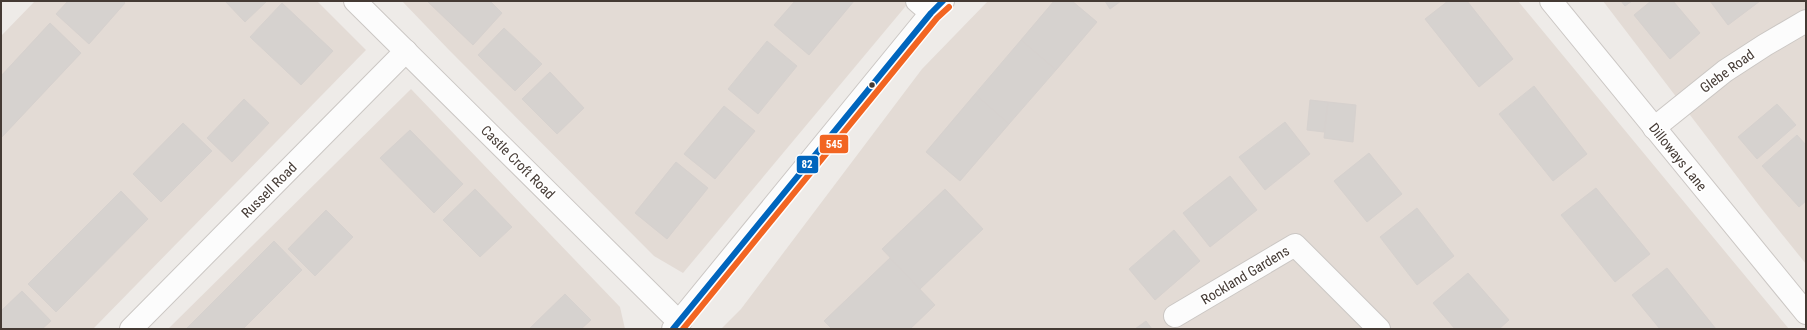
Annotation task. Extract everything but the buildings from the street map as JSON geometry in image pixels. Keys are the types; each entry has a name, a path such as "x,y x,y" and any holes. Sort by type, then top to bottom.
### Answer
{"street":[{"name":"Castle Croft Road","path":"355,1 677,326"},
{"name":"Dilloways Lane","path":"1551,1 1806,313"},
{"path":"677,326 930,5"},
{"name":"Glebe Road","path":"1654,128 1725,71 1764,44 1806,21"},
{"name":"Russell Road","path":"131,329 406,51"},
{"name":"Rockland Gardens","path":"1175,316 1295,245 1379,329"}],"shaded area":[{"path":"35,1 317,1 366,50 93,329 1,329 1,36"},
{"path":"402,1 910,1 683,273 654,256"},
{"path":"988,1 1518,1 1789,329 721,329 741,309 922,69"},
{"path":"1603,1 1806,1 1806,264 1761,208"},
{"path":"411,89 620,307 625,329 168,329"}],"transit line":[{"name":"82","path":"673,329 931,13 943,1"},
{"name":"545","path":"683,329 937,18 949,7"}]}
